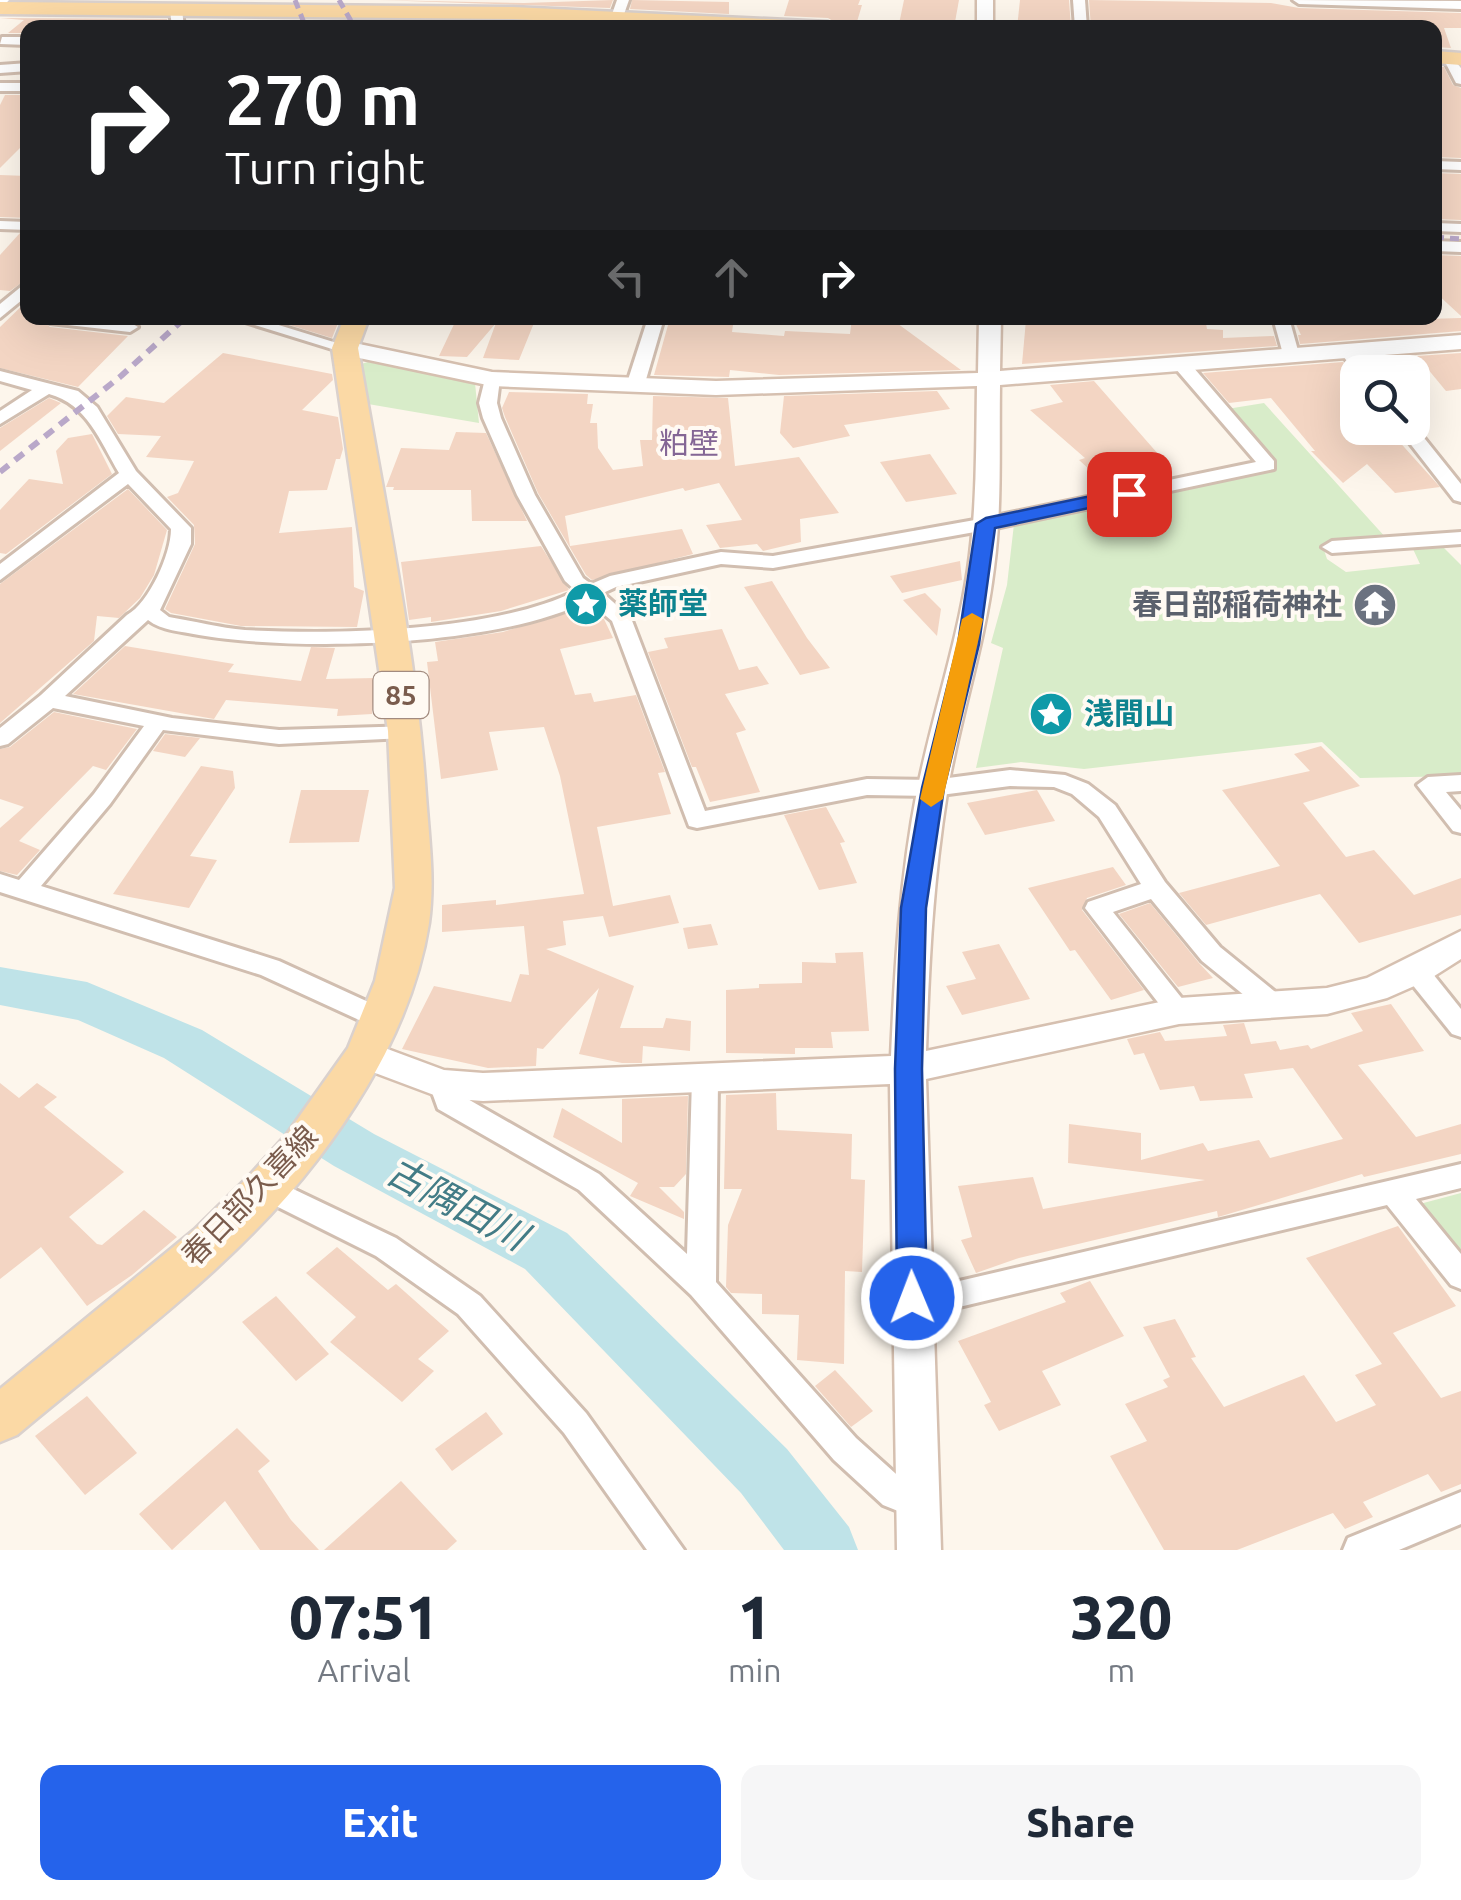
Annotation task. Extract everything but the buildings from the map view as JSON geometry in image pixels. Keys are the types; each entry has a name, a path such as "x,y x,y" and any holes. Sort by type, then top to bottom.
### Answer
{"main road":[{"path":"1,5 170,11 359,5 513,13 620,9 740,20"},
{"name":"春日部久喜線","path":"0,1419 210,1244 266,1188 323,1120 361,1061 404,946 414,888 405,731 351,333"}],"street":[{"path":"1299,0 1461,6"},
{"path":"1448,58 1461,80"},
{"path":"1,312 20,294"},
{"path":"106,325 130,328"},
{"path":"292,325 351,333 492,378 716,388 825,388 990,379 1461,342"},
{"path":"636,383 654,325"},
{"path":"918,1550 908,1069 914,908 933,788 968,644 986,524 990,325"},
{"path":"1283,325 1291,354"},
{"path":"1347,351 1350,355"},
{"path":"149,611 162,622 242,636 392,636 524,618 554,610 610,582 721,558 773,562 986,524 1268,465 1181,364"},
{"path":"0,376 72,395 91,412 129,474 182,528 181,544 149,611 134,618 49,700 0,739"},
{"path":"492,378 488,404 492,418 526,496 575,581 622,618 697,820 867,787 933,788 1010,778 1057,780 1080,789 1107,811 1156,888 1211,954 1275,1006"},
{"path":"0,419 46,388"},
{"path":"1420,445 1461,496"},
{"path":"0,574 129,474"},
{"path":"1332,547 1461,538"},
{"path":"49,700 158,722 279,738 405,731"},
{"path":"158,722 102,799 12,886 270,968 379,1018"},
{"path":"1461,784 1428,785 1461,824"},
{"path":"1156,888 1097,908 1179,1011"},
{"path":"361,1061 442,1084 483,1087 908,1069 1179,1011 1327,1001 1375,989 1416,972 1461,944"},
{"path":"1416,972 1461,1027"},
{"path":"701,1286 705,1079"},
{"path":"442,1084 448,1101 589,1182 701,1286 846,1450 894,1494 918,1503"},
{"path":"912,1298 955,1295 1461,1176"},
{"path":"266,1188 386,1247 469,1306 576,1423 666,1550"},
{"path":"1395,1194 1461,1276"},
{"path":"1360,1550 1461,1508"}],"green space":[{"path":"368,362 475,383 479,423 368,404 361,364"},
{"path":"1264,403 1387,539 1322,544 1327,559 1346,572 1420,564 1413,549 1444,548 1461,565 1461,776 1360,778 1322,742 1084,769 1021,762 976,768 1003,648 991,643 1007,585 1014,524 1275,466 1227,409"},
{"path":"1461,1193 1461,1261 1416,1205"}],"waterway":[{"name":"古隅田川","path":"0,986 87,1002 183,1044 354,1150 546,1251 764,1471 825,1550"}],"railway":[{"path":"295,0 303,20"},
{"path":"339,0 350,20"},
{"path":"1442,238 1461,239"},
{"path":"0,472 121,376 177,325"}],"slow traffic":[{"path":"931,799 972,619"}],"place":[{"name":"薬師堂","path":"586,604"},
{"name":"春日部稲荷神社","path":"1375,605"},
{"name":"浅間山","path":"1051,714"}],"district":[{"name":"粕壁","path":"689,444"}],"route":[{"path":"912,1298 908,1069 914,908 933,788 968,644 986,524 1129,494"}]}
